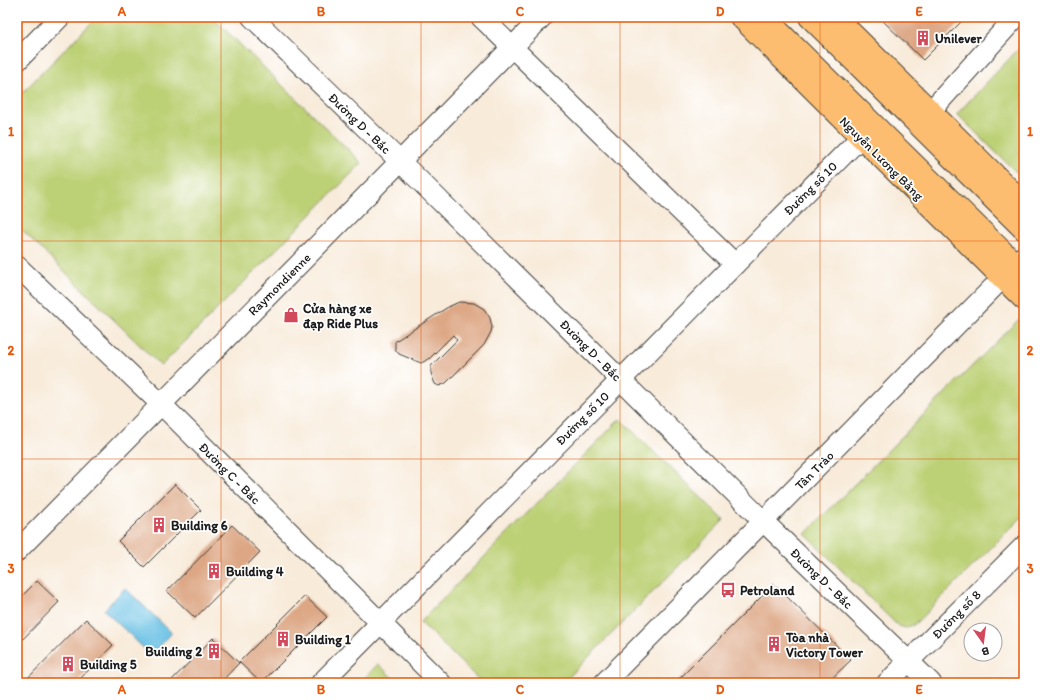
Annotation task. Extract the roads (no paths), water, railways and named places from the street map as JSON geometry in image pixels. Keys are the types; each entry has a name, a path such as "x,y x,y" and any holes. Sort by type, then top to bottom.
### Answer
{"main road":[{"name":"Nguyễn Lương Bằng","path":"741,17 861,137 1017,268"},
{"name":"Nguyễn Lương Bằng","path":"764,17 1017,268 1024,299"},
{"path":"810,17 1024,204"},
{"path":"835,17 1024,229"}],"street":[{"path":"17,62 60,17"},
{"name":"Đường D - Bắc","path":"252,17 763,521 931,683"},
{"path":"481,17 735,264"},
{"name":"Raymondienne","path":"17,551 542,17"},
{"path":"925,118 1016,17"},
{"name":"Đường số 10","path":"321,683 861,137"},
{"name":"Đường C - Bắc","path":"17,266 160,404 441,683"},
{"name":"Tân Trào","path":"604,683 763,521 1017,268"},
{"name":"Đường số 8","path":"888,683 1024,547"}],"water":[{"path":"125,588 172,633 151,655 104,610"}],"place":[{"name":"Unilever","path":"923,38"},
{"name":"Cửa hàng xe đạp Ride Plus","path":"291,315"},
{"name":"Building 6","path":"159,525"},
{"name":"Building 4","path":"214,571"},
{"name":"Petroland","path":"728,590"},
{"name":"Building 1","path":"283,639"},
{"name":"Tòa nhà Victory Tower","path":"774,644"},
{"name":"Building 2","path":"214,651"},
{"name":"Building 5","path":"68,664"}]}
